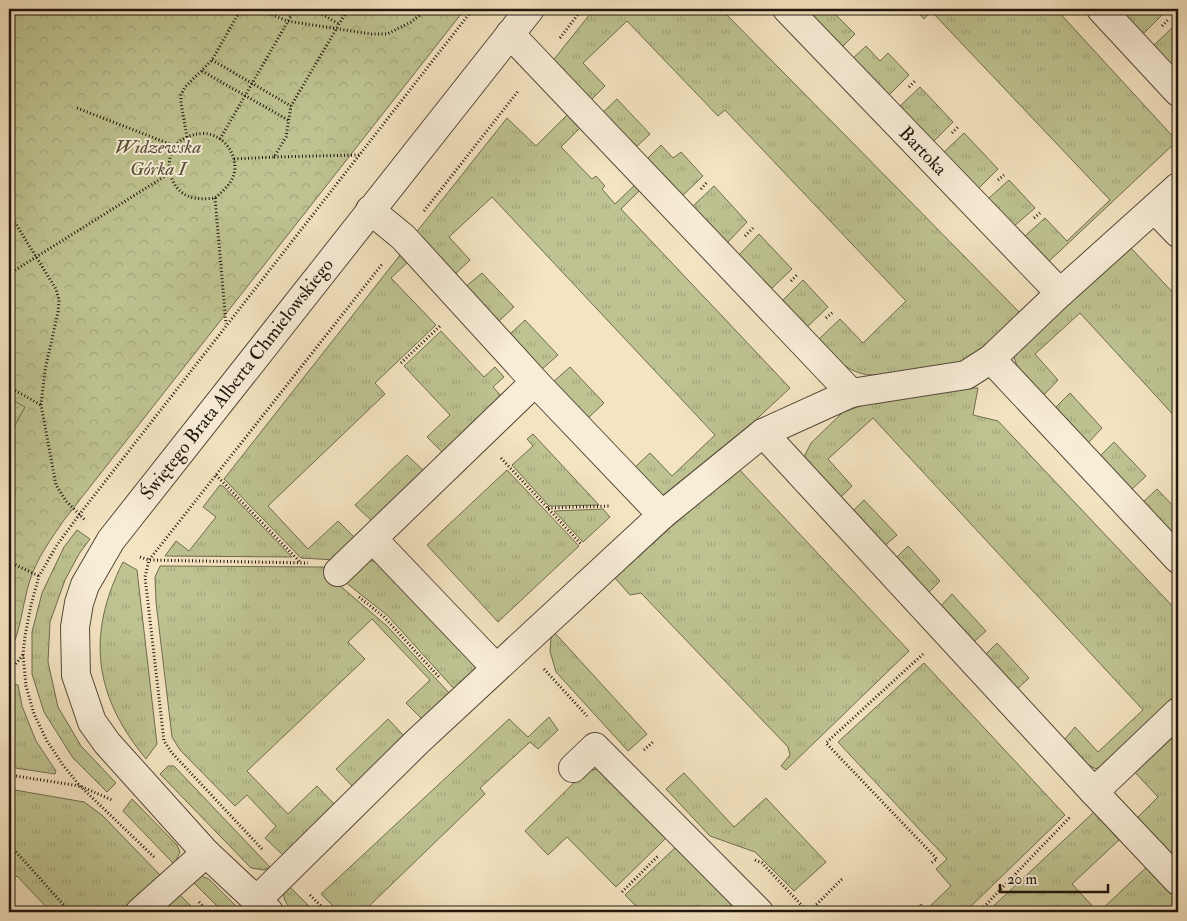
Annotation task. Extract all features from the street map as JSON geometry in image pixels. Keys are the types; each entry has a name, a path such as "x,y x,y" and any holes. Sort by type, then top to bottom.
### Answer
{"street":[{"name":"Świętego Brata Alberta Chmielowskiego","path":"263,906 206,853 107,743 92,722 76,675 75,627 79,603 85,585 112,540 530,9"},
{"name":"Bartoka","path":"788,9 1060,293"},
{"path":"1101,9 1178,92"},
{"path":"510,34 851,393"},
{"path":"263,906 285,873 358,799 604,569 657,510 763,433 851,393 966,375 991,359 1060,293 1178,187"},
{"path":"1155,209 1178,233"},
{"path":"370,210 403,237 535,382 657,510"},
{"path":"991,359 1178,559"},
{"path":"338,572 535,382"},
{"path":"763,433 946,633 1178,881"},
{"path":"373,539 496,668"},
{"path":"1094,792 1178,712"},
{"path":"573,768 595,747 759,912"},
{"path":"140,912 206,853"}],"path":[{"path":"187,137 181,95 185,87 212,60 241,9"},
{"path":"259,9 287,21 371,34 387,34 411,22 428,9"},
{"path":"220,139 295,9"},
{"path":"313,9 339,24"},
{"path":"274,157 286,137 292,106 347,10 341,9"},
{"path":"327,912 285,873 172,752 164,741 145,577 149,560 582,9"},
{"path":"212,60 292,106"},
{"path":"202,71 288,120"},
{"path":"77,108 175,146"},
{"path":"196,134 210,134 220,139 230,149 234,159 234,175 227,187 215,198 195,198 184,194 175,185 170,173 170,160 175,146 187,137 196,134"},
{"path":"234,159 359,155"},
{"path":"9,274 170,173"},
{"path":"215,198 226,326"},
{"path":"9,214 56,289 59,300 45,370 41,405 56,485 66,501 79,515 127,552 149,560 329,564 338,572"},
{"path":"400,363 464,304"},
{"path":"9,387 41,405"},
{"path":"480,436 604,569"},
{"path":"216,475 301,563"},
{"path":"548,508 657,510"},
{"path":"9,562 39,576"},
{"path":"354,594 384,617 461,701"},
{"path":"931,864 937,859 826,742 946,633"},
{"path":"9,672 23,654"},
{"path":"9,775 80,786 116,801 140,779"},
{"path":"979,912 1094,792"},
{"path":"622,892 682,833"},
{"path":"9,844 70,912"},
{"path":"808,912 842,879"}],"green space":[{"name":"Widzewska Górka I","path":"9,9 465,9 64,520 36,564 27,589 19,628 9,654"},
{"path":"594,9 721,9 1022,315 974,356 947,369 871,375 855,371 841,363 817,341 840,319 863,343 906,301 725,110 718,116 627,21 583,63 605,86 589,102 551,63"},
{"path":"811,9 830,9 855,34 839,50 805,14"},
{"path":"914,9 1056,9 1177,141 1045,265 1023,241 1025,236 1045,218 1067,241 1110,200 931,11 924,19"},
{"path":"1114,9 1160,9 1164,13 1140,37"},
{"path":"1175,25 1178,29 1178,71 1175,74 1150,49"},
{"path":"866,46 880,61 888,53 909,75 888,96 850,61"},
{"path":"920,87 953,122 932,143 898,108"},
{"path":"617,99 650,134 634,149 601,114"},
{"path":"571,111 584,124 561,147 592,179 596,176 605,186 602,189 615,204 638,182 643,187 621,209 790,388 675,495 663,497 633,469 650,453 672,476 715,435 492,197 449,237 470,260 453,276 415,234 507,118 536,146"},
{"path":"964,133 998,169 978,189 942,154"},
{"path":"661,145 673,158 681,152 703,176 680,198 645,161"},
{"path":"1009,180 1035,208 1013,227 988,199"},
{"path":"714,186 747,222 725,245 690,209"},
{"path":"759,234 792,269 770,290 737,257"},
{"path":"1130,247 1178,298 1178,420 1080,313 1035,354 1058,380 1042,397 1018,369 1014,357 1019,347"},
{"path":"404,250 411,259 391,278 436,325 375,383 385,394 268,506 308,549 338,521 355,538 336,560 301,558 224,479"},
{"path":"482,273 514,307 497,323 464,288"},
{"path":"803,280 828,307 805,329 781,302"},
{"path":"525,320 558,355 541,370 509,335"},
{"path":"441,331 484,377 495,367 504,377 493,387 505,400 445,455 427,437 450,415 404,366"},
{"path":"570,367 604,403 587,419 553,382"},
{"path":"950,388 978,388 973,415 998,421 1178,612 1178,698 1110,762 1096,769 1081,761 1064,744 1065,739 1075,727 1098,752 1143,710 873,418 828,459 852,486 836,502 807,468 805,455 811,443 843,412 887,397"},
{"path":"1070,393 1102,428 1088,443 1055,408"},
{"path":"9,398 25,407 9,436 9,418 13,411 9,408"},
{"path":"533,434 599,505 549,506 512,465 533,446 527,439"},
{"path":"1114,442 1146,476 1130,491 1097,459"},
{"path":"407,455 427,474 373,522 355,505"},
{"path":"737,467 909,651 786,770 781,766 790,755 788,747 641,593 630,595 615,578"},
{"path":"507,470 579,546 498,622 427,545"},
{"path":"220,485 292,557 165,556 176,541 189,551 216,517 203,507"},
{"path":"1157,489 1178,511 1178,537 1175,540 1142,503"},
{"path":"864,500 897,535 881,549 849,515"},
{"path":"603,509 610,517 583,542 554,511"},
{"path":"77,530 90,539 79,554 65,580 50,622 48,662 58,707 81,746 116,783 107,792 73,758 44,712 32,674 32,632 42,593 64,547"},
{"path":"908,546 940,581 925,596 893,561"},
{"path":"369,560 376,562 476,665 477,668 457,692 387,615 345,582"},
{"path":"123,562 137,570 157,744 146,759 115,712 106,688 101,664 100,640 104,615 111,589"},
{"path":"160,566 323,567 338,584 387,626 452,696 425,722 406,703 430,680 372,619 348,642 365,659 247,771 288,814 317,786 336,806 283,855 265,838 276,826 247,795 235,806 180,750 172,737 156,602 155,577"},
{"path":"952,594 986,631 970,645 938,609"},
{"path":"554,632 647,734 628,751 556,672 550,651"},
{"path":"997,643 1029,678 1014,692 982,658"},
{"path":"924,663 1065,815 965,912 912,912 921,904 926,910 951,886 936,869 947,859 838,742"},
{"path":"12,684 18,685 22,706 36,741 56,771 55,774 9,767 9,688"},
{"path":"549,717 558,730 538,749 530,742 480,788 485,794 363,912 339,912 321,894 509,719 528,737"},
{"path":"388,719 407,739 355,789 336,769"},
{"path":"1178,722 1178,860 1171,865 1131,824 1158,797 1131,768"},
{"path":"168,766 174,766 270,867 264,870 251,868 160,774"},
{"path":"598,769 667,837 616,887 567,837 548,855 525,831 586,771"},
{"path":"684,773 734,827 766,798 826,862 794,891 755,852 710,836 666,789"},
{"path":"9,789 84,802 102,815 161,876 120,912 51,912 17,876 9,884"},
{"path":"132,799 177,845 180,852 174,864 123,811"},
{"path":"1094,812 1119,840 1072,884 1098,912 987,912"},
{"path":"677,846 693,866 733,906 727,912 642,912 625,895"},
{"path":"1151,863 1178,892 1178,912 1099,912"},
{"path":"201,876 209,879 242,912 223,912 190,879"},
{"path":"286,883 315,912 294,912 284,899"},
{"path":"175,890 197,912 152,912"}]}
